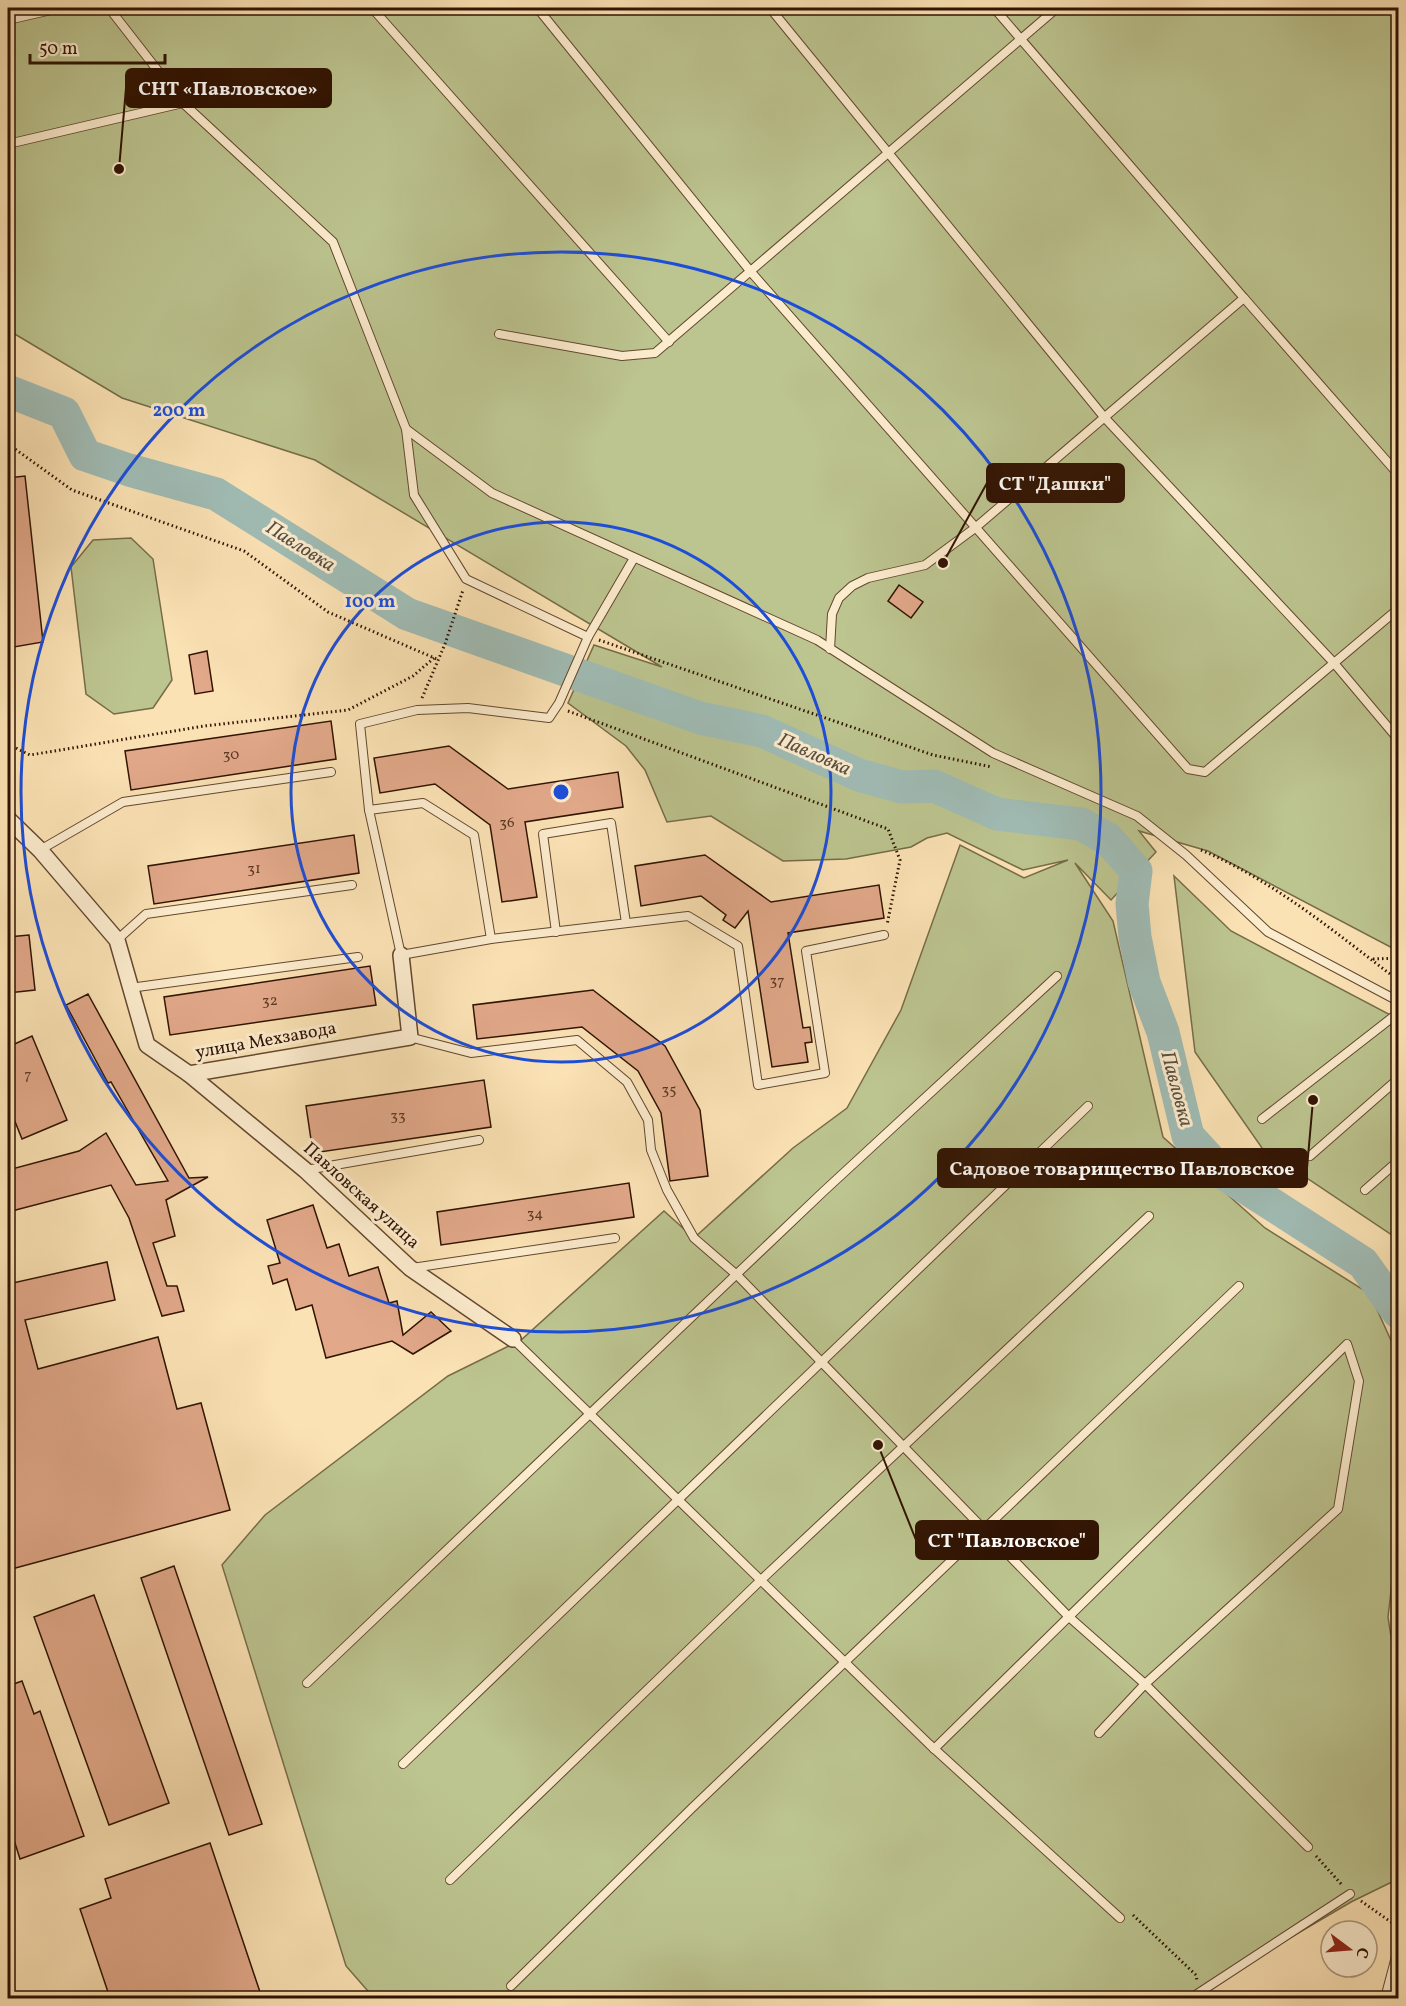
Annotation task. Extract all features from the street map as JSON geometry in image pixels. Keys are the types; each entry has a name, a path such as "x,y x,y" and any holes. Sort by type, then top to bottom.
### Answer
{"street":[{"name":"улица Мехзавода","path":"8,819 40,850 117,940 147,1045 189,1074 410,1037"},
{"path":"401,955 410,1037"},
{"name":"Павловская улица","path":"189,1074 305,1170 411,1268 513,1339"}],"lane":[{"path":"8,20 60,8"},
{"path":"109,8 183,104 333,242 406,429 414,495 466,579 588,636"},
{"path":"372,8 669,342"},
{"path":"770,8 1104,417 1334,663 1398,739"},
{"path":"994,8 1398,474"},
{"path":"499,334 622,356 655,353 1057,8"},
{"path":"539,10 751,272 1188,770 1204,772 1398,609"},
{"path":"8,144 183,104"},
{"path":"830,649 832,614 839,598 852,585 868,578 925,565 975,528 1244,298"},
{"path":"406,429 492,493 817,640 993,753 1137,816 1186,855 1268,932 1398,1001"},
{"path":"634,558 588,636 558,705 549,718 468,708 417,710 360,724 369,810 401,955 491,939 688,916 738,946 758,1085 825,1072 806,951 884,935"},
{"path":"40,850 123,801 331,772"},
{"path":"369,810 423,803 474,835 491,939"},
{"path":"556,932 543,834 611,823 626,923"},
{"path":"117,940 147,914 352,885"},
{"path":"130,988 358,957"},
{"path":"308,1683 488,1509 591,1415 833,1184 1057,976"},
{"path":"1262,1119 1398,1013"},
{"path":"410,1037 471,1053 578,1040 627,1082 648,1120 651,1150 667,1190 694,1238 738,1276 1068,1616 1145,1684 1308,1846"},
{"path":"1310,1156 1398,1079"},
{"path":"403,1764 677,1498 1088,1106"},
{"path":"305,1170 479,1140"},
{"path":"1365,1190 1398,1161"},
{"path":"450,1880 761,1580 1149,1216"},
{"path":"411,1268 615,1238"},
{"path":"511,1986 844,1661 1239,1286"},
{"path":"513,1339 934,1749 1120,1918"},
{"path":"934,1749 1347,1344 1359,1381 1338,1509 1145,1684 1099,1733"},
{"path":"1191,1998 1350,1894"},
{"path":"1398,1949 1386,1996 1398,1998"}],"path":[{"path":"8,444 72,490 244,551 328,612 438,660"},
{"path":"417,710 459,605"},
{"path":"588,636 933,755 999,769"},
{"path":"8,744 30,755 204,726 348,710 413,676 434,658"},
{"path":"558,705 888,829 900,860 884,935"},
{"path":"1191,846 1233,866 1312,916 1398,980"},
{"path":"1371,959 1398,958"},
{"path":"1120,1918 1132,1914 1196,1975 1198,1993"}],"green space":[{"path":"8,8 1398,8 1398,951 1208,851 1139,831 1156,852 1111,900 1075,863 1113,921 1163,1137 1265,1228 1370,1294 1398,1356 1398,1531 1388,1617 1398,1683 1398,1879 1319,1919 1188,1998 374,1998 346,1966 222,1565 265,1515 448,1376 521,1340 664,1211 694,1238 793,1148 847,1108 901,1010 960,845 1024,878 1068,860 1023,870 947,833 927,838 911,847 846,859 783,861 711,816 667,822 645,770 626,746 568,703 594,645 662,667 315,460 122,398 8,330"},
{"path":"131,538 153,559 172,680 153,708 114,714 86,694 71,567 93,540"},
{"path":"1174,876 1231,931 1398,1019 1398,1239 1262,1148 1195,1052"}],"building":[{"path":"25,476 43,642 14,647 8,595 8,478"},
{"path":"899,585 923,602 911,618 888,601"},
{"path":"207,651 213,691 195,694 189,655"},
{"path":"331,721 336,759 131,790 125,751"},
{"path":"449,746 508,789 618,772 623,807 525,822 537,897 502,902 490,825 435,784 380,793 374,758"},
{"path":"354,835 359,873 154,904 148,866"},
{"path":"705,855 771,902 879,885 884,918 788,933 803,1028 810,1027 812,1042 805,1043 808,1062 772,1067 748,911 735,928 723,920 726,915 701,896 641,906 635,866"},
{"path":"29,935 35,990 8,993 8,937"},
{"path":"370,966 376,1005 170,1035 164,997"},
{"path":"593,990 665,1046 700,1110 708,1176 670,1181 661,1113 638,1071 582,1027 477,1039 473,1005"},
{"path":"88,994 189,1178 208,1177 166,1200 175,1236 153,1243 167,1286 177,1286 184,1311 162,1316 129,1218 111,1185 8,1212 8,1170 79,1151 106,1133 136,1185 168,1181 111,1082 108,1083 66,1005"},
{"path":"32,1036 67,1120 22,1139 8,1104 8,1047"},
{"path":"484,1080 491,1127 313,1153 306,1106"},
{"path":"629,1183 634,1217 441,1245 437,1212"},
{"path":"313,1205 327,1248 339,1244 349,1276 378,1267 389,1303 397,1301 403,1335 431,1312 451,1331 413,1354 392,1341 326,1358 312,1305 296,1310 287,1279 273,1284 268,1266 280,1263 267,1220"},
{"path":"107,1262 115,1300 25,1320 38,1369 158,1337 177,1409 201,1403 230,1510 8,1570 8,1284"},
{"path":"174,1566 262,1824 229,1835 141,1578"},
{"path":"94,1595 169,1803 109,1825 34,1617"},
{"path":"22,1681 34,1714 40,1711 84,1836 20,1859 8,1821 8,1686"},
{"path":"210,1843 262,1998 110,1998 80,1909 111,1898 105,1879"}],"waterway":[{"name":"Павловка","path":"8,391 64,413 85,455 129,470 216,494 407,614 700,718 762,731 859,775 902,787 934,786 997,814 1081,824 1108,839 1136,871 1132,904 1135,937 1144,982 1163,1032 1188,1136 1220,1171 1363,1263 1398,1312"}],"place":[{"name":"СНТ «Павловское»","path":"119,169"},
{"name":"СТ \"Дашки\"","path":"943,563"},
{"name":"Садовое товарищество Павловское","path":"1313,1100"},
{"name":"СТ \"Павловское\"","path":"878,1445"}]}
